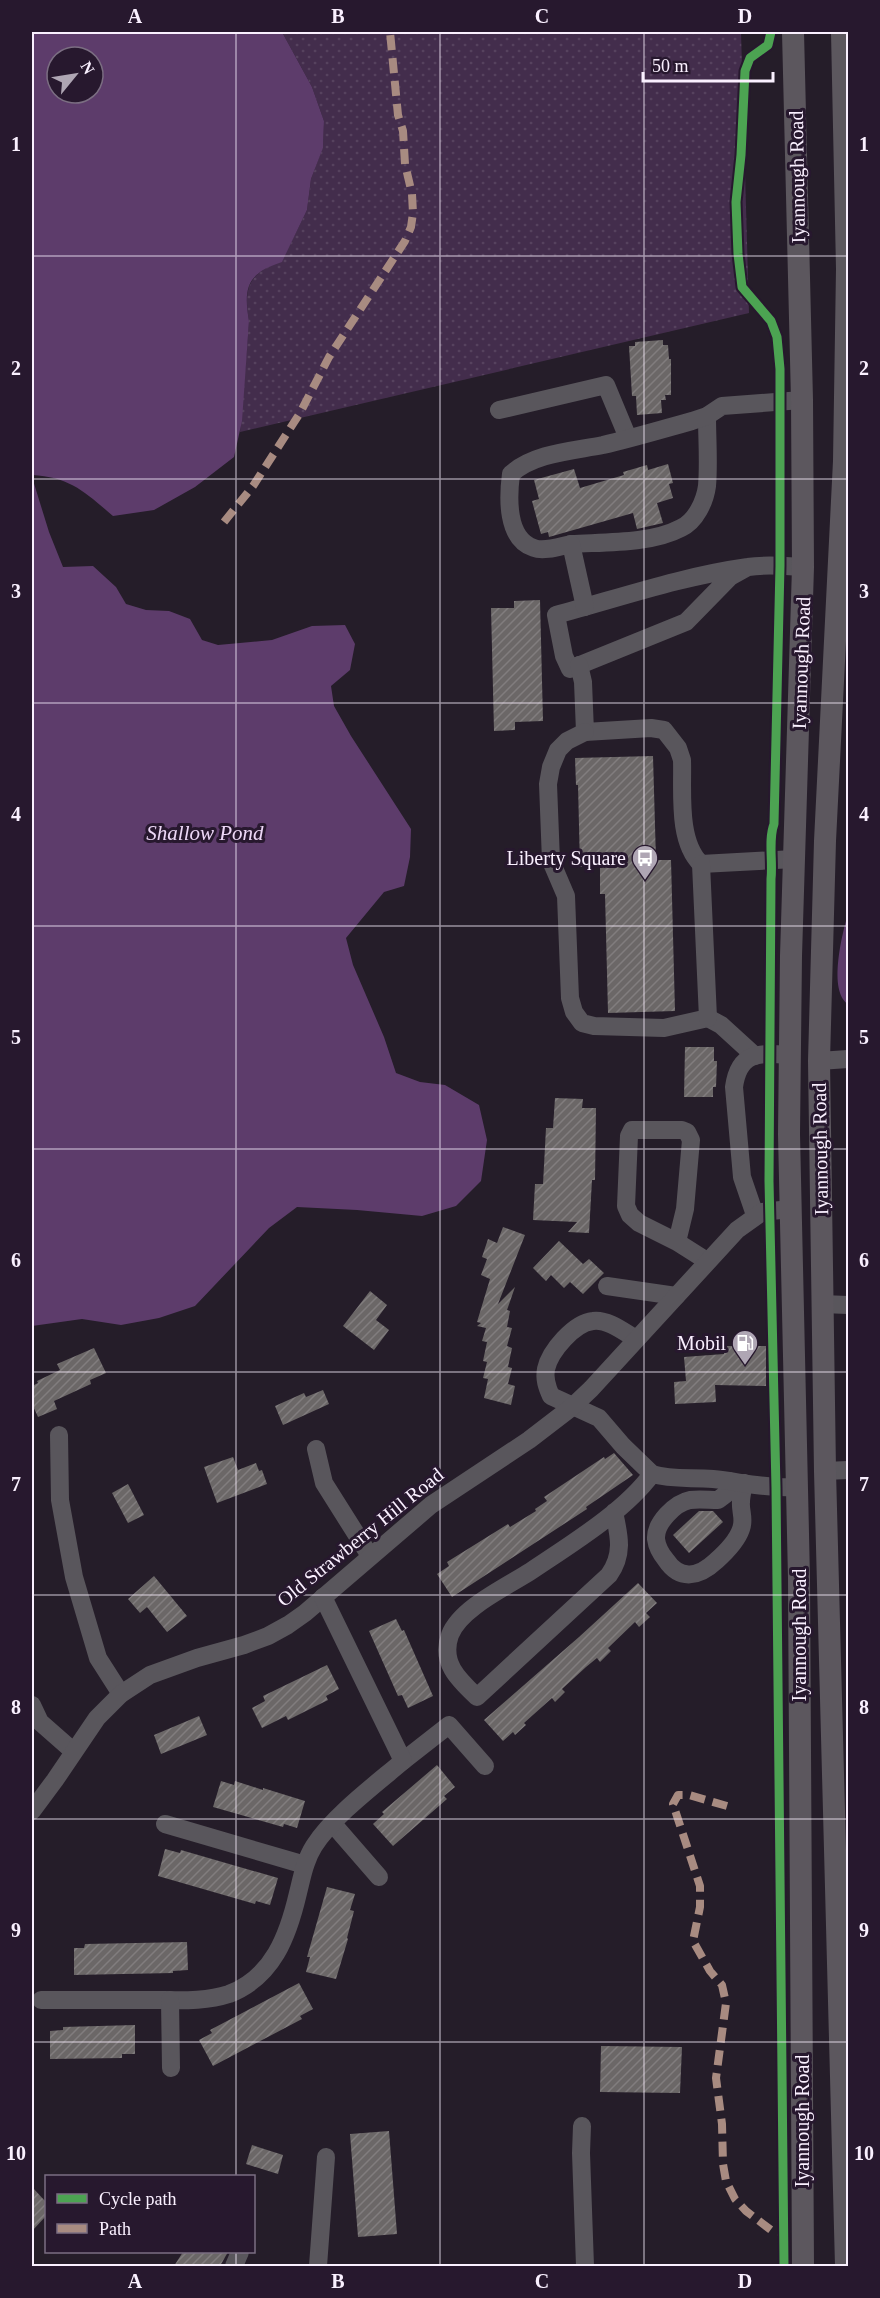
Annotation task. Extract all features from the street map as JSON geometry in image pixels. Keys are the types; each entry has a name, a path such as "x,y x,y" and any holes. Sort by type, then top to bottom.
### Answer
{"main road":[{"name":"Iyannough Road","path":"793,32 802,400 803,567 790,1055 790,1209 799,1589 803,2266"},
{"name":"Iyannough Road","path":"842,32 847,189 845,568 825,841 819,1061 825,1471 846,2266"}],"street":[{"path":"499,410 606,385 628,438"},
{"path":"707,416 706,487 702,504 693,518 682,528 633,540 536,549 523,542 515,532 508,497 511,474 521,465 707,416 722,406 802,400"},
{"path":"571,544 585,607"},
{"path":"748,567 730,576 686,622 570,669 564,656 556,615 704,576 748,567 803,567"},
{"path":"579,665 583,682 585,732"},
{"path":"754,1056 721,1025 708,1018 664,1028 610,1028 582,1023 574,1012 570,998 566,896 551,861 548,784 551,767 558,750 567,741 585,732 651,728 664,730 671,737 682,760 687,841 693,857 701,864 794,859"},
{"path":"701,864 708,1018"},
{"path":"755,1215 742,1177 734,1087 736,1072 741,1064 754,1056 790,1055"},
{"path":"819,1061 849,1059"},
{"path":"677,1242 685,1209 691,1140 687,1132 682,1130 632,1130 629,1136 626,1206 630,1215 639,1223 677,1242 707,1261"},
{"name":"Old Strawberry Hill Road","path":"32,1811 97,1718 121,1694 136,1683 171,1667 268,1636 306,1613 431,1505 529,1440 572,1407 736,1230 755,1215 770,1210 790,1209"},
{"path":"606,1286 675,1296"},
{"path":"822,1304 849,1305"},
{"path":"636,1339 609,1325 592,1321 584,1324 565,1338 550,1358 545,1377 551,1396 599,1418 623,1446 652,1474 663,1478 736,1482 780,1488 796,1487"},
{"path":"59,1436 60,1500 74,1577 98,1658 121,1694"},
{"path":"316,1449 324,1483 370,1556"},
{"path":"825,1471 849,1470"},
{"path":"615,1512 620,1557 609,1575 477,1697 454,1674 450,1665 447,1646 452,1630 468,1612 615,1512 640,1490 652,1474"},
{"path":"736,1482 743,1522 741,1530 724,1554 706,1570 697,1574 674,1570 663,1557 656,1541 656,1535 663,1519 683,1502 718,1500 736,1482"},
{"path":"323,1597 403,1761"},
{"path":"32,1705 40,1722 73,1751"},
{"path":"41,2000 200,2000 228,1994 244,1986 260,1975 272,1962 288,1933 305,1865 315,1844 333,1824 403,1761 449,1725 485,1766"},
{"path":"165,1824 305,1865"},
{"path":"333,1824 380,1876"},
{"path":"170,2000 171,2068"},
{"path":"582,2126 585,2266"},
{"path":"318,2266 326,2157"}],"shaded area":[{"path":"282,32 741,32 749,313 240,432 249,321 248,290 255,276 282,261 307,210 311,179 323,147 324,121 312,87"}],"water":[{"path":"32,32 282,32 312,87 324,121 323,148 311,179 307,210 282,262 262,271 250,283 247,299 249,321 242,421 234,457 195,487 154,510 113,516 76,487 45,476 32,475"},
{"name":"Shallow Pond","path":"32,477 49,532 63,567 93,566 116,587 126,604 146,610 169,611 190,619 202,640 218,645 272,640 312,626 345,625 355,644 350,670 331,686 334,706 411,829 410,857 404,886 384,892 346,938 353,965 384,1037 396,1073 420,1082 445,1085 479,1105 487,1140 481,1181 456,1206 422,1216 297,1207 269,1228 195,1306 159,1318 121,1325 82,1319 32,1326"},
{"path":"848,914 848,1004 842,997 839,987 838,962"}],"building":[{"path":"663,340 663,345 668,345 669,359 671,359 671,395 665,395 666,400 661,400 662,413 637,415 636,396 632,396 629,346 635,346 635,342"},
{"path":"668,464 673,483 669,484 673,498 657,503 663,523 637,529 633,513 549,537 548,532 541,534 532,501 539,499 534,480 574,469 580,488 624,475 623,472 647,465 648,470"},
{"path":"540,600 543,721 515,722 515,730 494,731 491,608 514,608 514,601"},
{"path":"653,756 656,860 671,860 675,1011 608,1013 605,894 600,894 600,866 580,867 575,758"},
{"path":"685,1047 714,1047 714,1061 717,1061 716,1087 713,1087 713,1097 684,1097"},
{"path":"555,1098 583,1099 582,1108 596,1108 595,1180 592,1180 589,1233 568,1232 577,1222 533,1220 535,1184 543,1184 546,1128 553,1128"},
{"path":"503,1227 525,1235 498,1304 515,1287 507,1310 510,1311 507,1327 512,1328 507,1346 512,1348 508,1367 512,1368 508,1384 515,1386 511,1405 484,1398 488,1379 483,1378 487,1362 483,1361 487,1342 482,1341 486,1328 477,1326 481,1323 477,1322 490,1279 481,1275 487,1259 482,1257 488,1239 497,1243"},
{"path":"559,1241 583,1264 589,1259 604,1273 583,1294 570,1282 564,1288 551,1275 546,1281 533,1268"},
{"path":"370,1291 387,1305 376,1320 389,1330 374,1350 343,1326"},
{"path":"724,1346 766,1346 766,1386 715,1385 716,1402 675,1404 674,1382 686,1381 684,1357 724,1354"},
{"path":"94,1348 106,1373 90,1380 91,1384 54,1401 57,1409 38,1417 32,1404 32,1386 38,1383 37,1381 60,1370 57,1364"},
{"path":"323,1390 329,1404 283,1425 275,1406 304,1393 306,1397"},
{"path":"614,1453 633,1475 586,1507 587,1509 452,1597 437,1574 449,1566 447,1562 508,1524 510,1527 536,1511 535,1509 547,1501 544,1497 604,1457 605,1459"},
{"path":"233,1457 238,1470 256,1463 259,1471 262,1470 267,1484 217,1503 204,1467"},
{"path":"128,1484 144,1515 128,1523 112,1493"},
{"path":"699,1511 713,1511 723,1522 689,1553 673,1535"},
{"path":"154,1576 187,1616 167,1632 147,1607 140,1613 128,1599"},
{"path":"638,1583 657,1603 646,1613 650,1617 639,1627 635,1622 608,1648 611,1651 600,1662 597,1658 562,1689 565,1692 555,1702 552,1698 524,1723 526,1725 515,1735 513,1732 503,1741 484,1720"},
{"path":"396,1619 402,1631 404,1630 433,1696 408,1708 402,1695 398,1696 369,1631"},
{"path":"327,1665 339,1689 326,1696 328,1700 288,1720 286,1716 262,1728 252,1708 265,1701 263,1696"},
{"path":"199,1716 207,1735 161,1754 154,1735"},
{"path":"437,1765 455,1787 444,1796 447,1799 393,1846 373,1824 384,1814 382,1812"},
{"path":"221,1781 234,1785 235,1781 305,1801 297,1828 284,1824 283,1827 213,1807"},
{"path":"165,1849 180,1853 181,1850 278,1878 270,1905 256,1901 255,1904 158,1876"},
{"path":"327,1887 355,1894 350,1910 354,1911 348,1939 336,1979 306,1972 310,1957 307,1957"},
{"path":"187,1942 188,1970 173,1971 173,1973 74,1975 74,1948 84,1948 85,1944"},
{"path":"299,1983 313,2009 300,2016 302,2019 213,2066 199,2040 212,2033 210,2030"},
{"path":"135,2025 135,2054 122,2054 122,2058 50,2059 50,2031 63,2030 63,2027"},
{"path":"601,2046 682,2047 680,2093 600,2092"},
{"path":"389,2131 397,2234 358,2237 350,2134"},
{"path":"252,2145 283,2155 278,2174 246,2164"},
{"path":"32,2187 45,2201 45,2217 32,2231"},
{"path":"182,2253 227,2253 220,2266 174,2266"}],"marked path":[{"path":"224,522 253,486 300,413 329,357 405,241 411,227 412,194 405,164 403,131 398,115 390,32"},
{"path":"727,1806 689,1795 678,1795 673,1804 700,1886 700,1907 693,1941 710,1971 722,1985 726,2003 716,2078 726,2181 735,2199 746,2211 771,2230 784,2233"}],"cycle path":[{"path":"771,32 768,45 750,58 745,71 736,202 742,287 771,321 777,337 780,369 780,566 774,824 771,844 769,1181 776,1488 784,2266"}],"place":[{"name":"Liberty Square","path":"645,881"},
{"name":"Mobil","path":"745,1366"}]}
